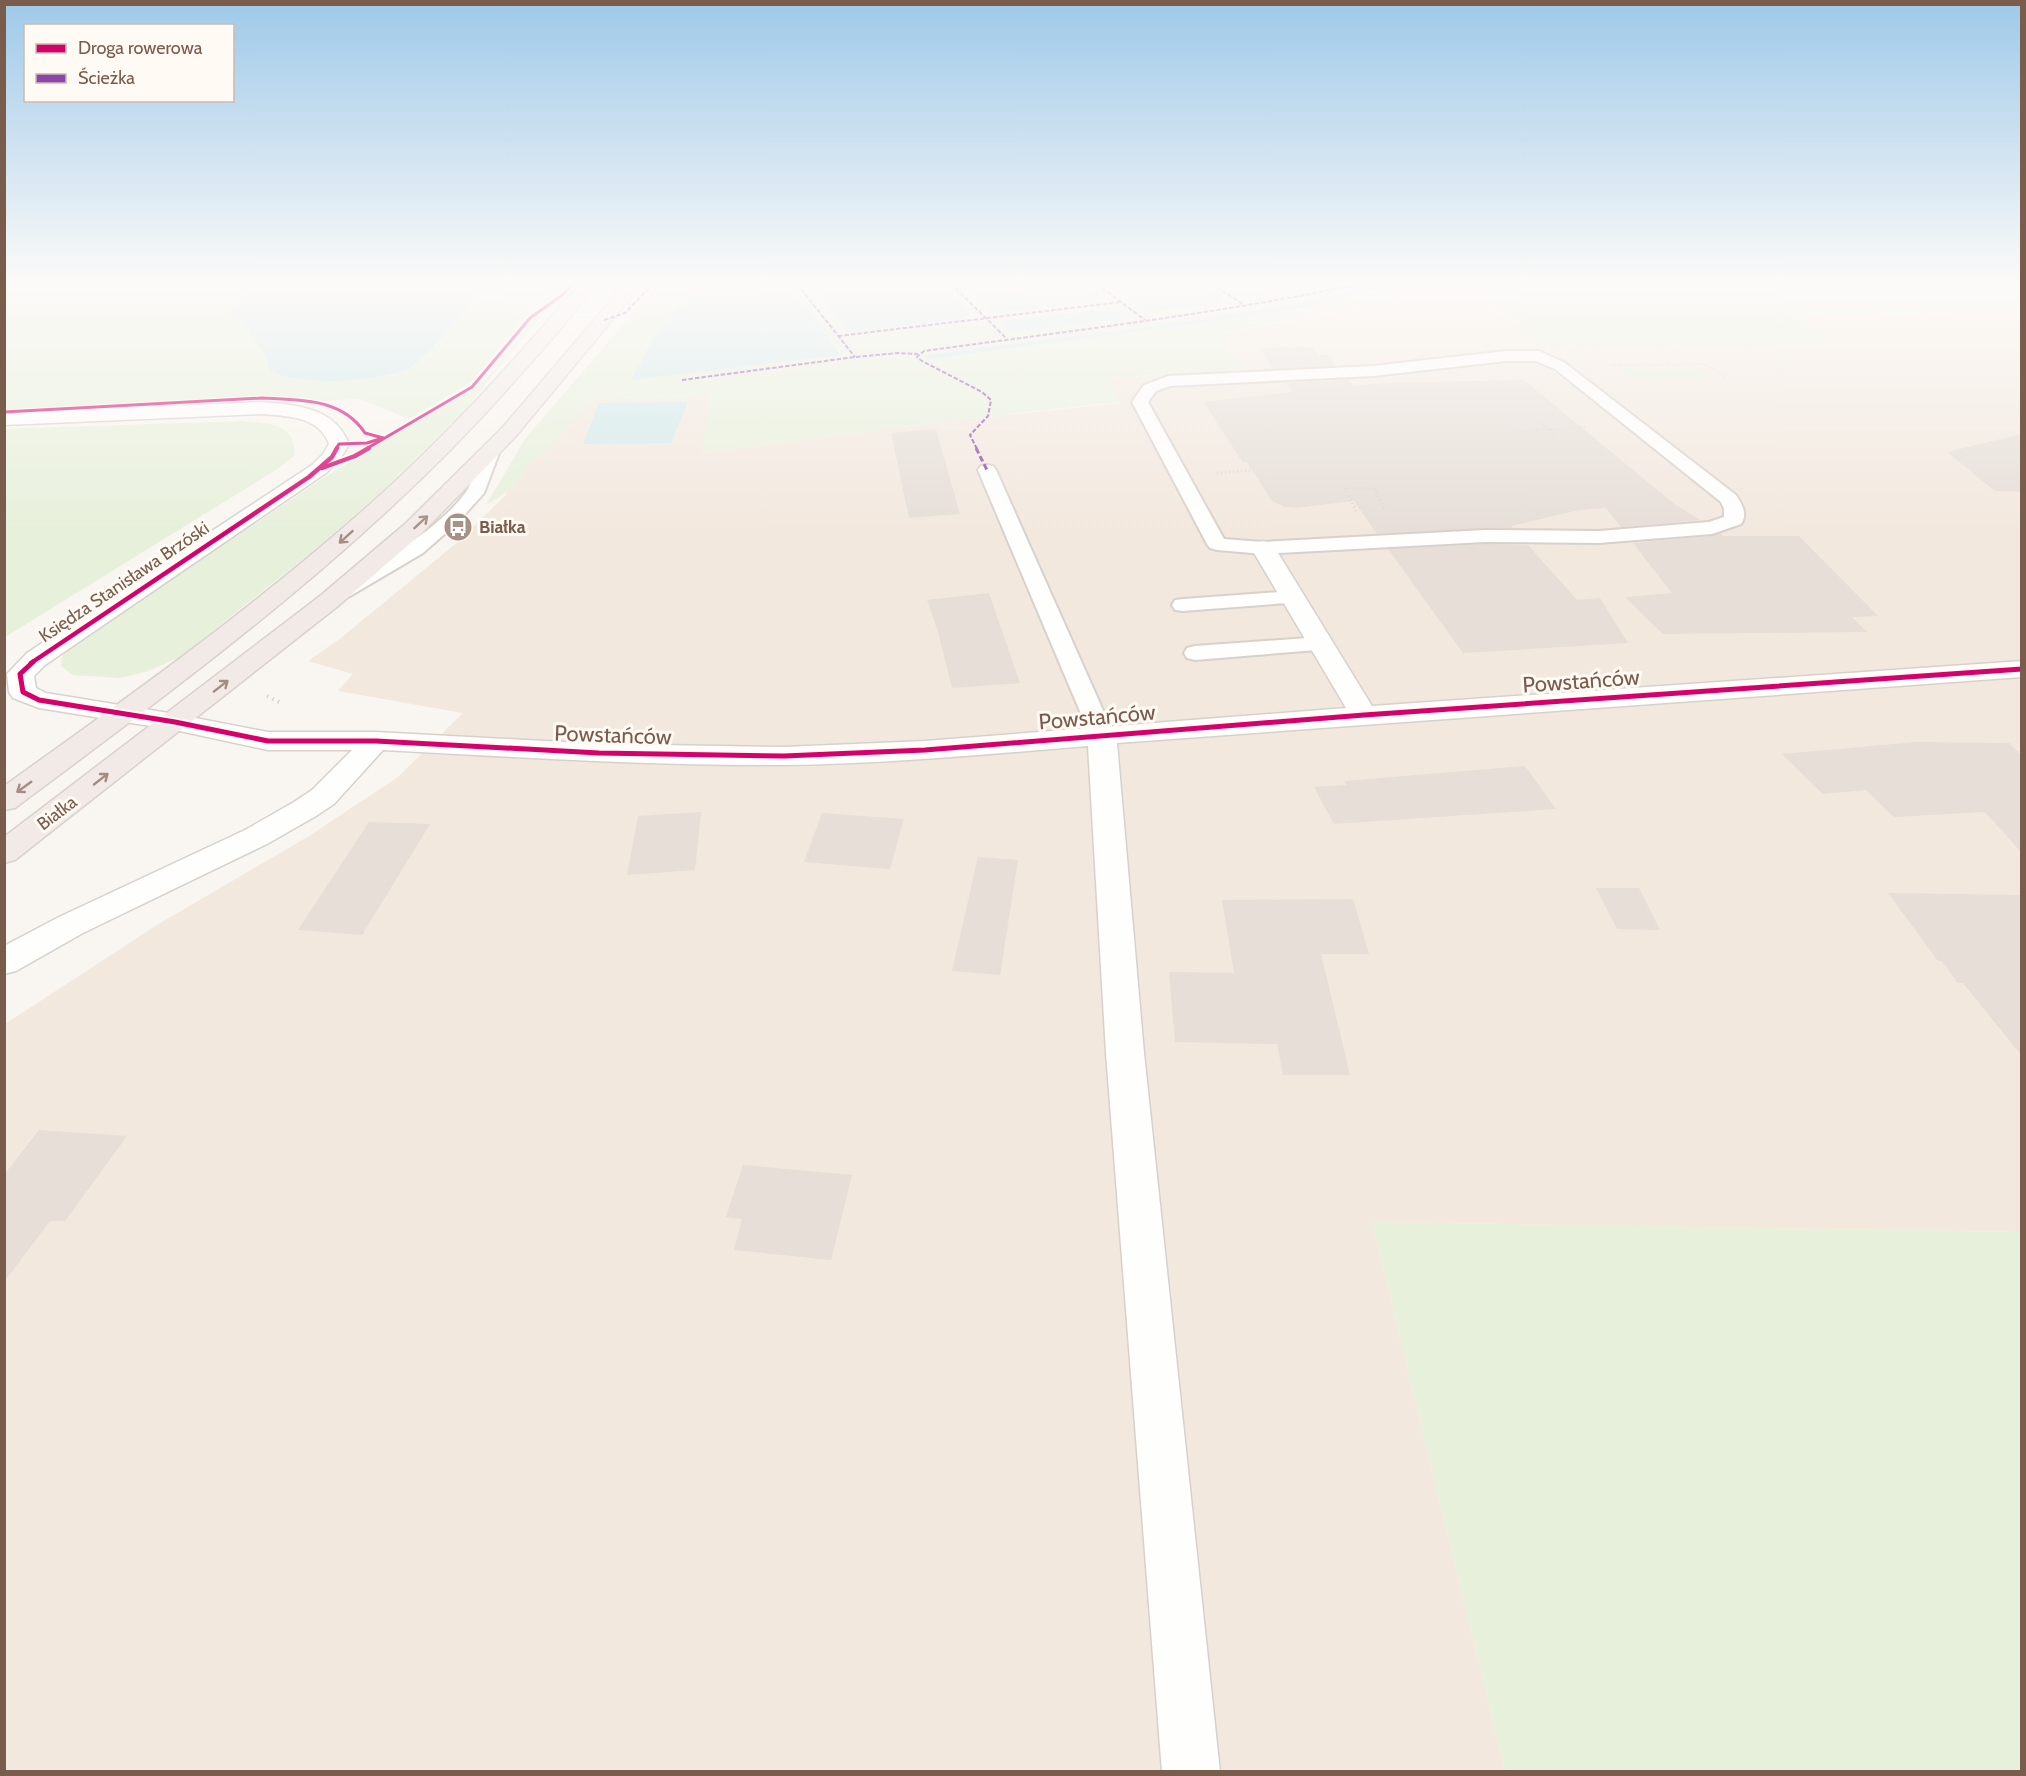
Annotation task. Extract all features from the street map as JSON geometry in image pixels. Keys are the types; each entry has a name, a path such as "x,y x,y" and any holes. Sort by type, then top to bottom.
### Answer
{"highway":[{"name":"Białka","path":"4,801 122,715 273,598 395,493 482,405 515,367"},
{"name":"Białka","path":"4,853 329,601 406,536 490,453 563,367"}],"street":[{"name":"Księdza Stanisława Brzóski","path":"4,419 223,408 272,409 303,413 325,422 333,429 339,444 332,457 309,477 36,658 20,674 14,695 55,704 175,722"},
{"path":"1263,549 1364,715"},
{"name":"Powstańców","path":"175,722 268,741 376,741 599,753 784,756 925,750 1364,715 2022,669"},
{"path":"1102,735 1125,1053 1191,1772"},
{"path":"4,962 71,925 256,837 305,810 323,797 376,741"}],"lane":[{"path":"1410,367 1373,371 1168,381 1150,387 1140,402 1217,544 1263,549 1485,536 1599,537 1712,528 1734,520 1734,509 1729,499 1561,367"},
{"path":"987,470 1102,735"},
{"path":"1183,605 1293,597"},
{"path":"1195,653 1321,644"}],"path":[{"path":"1709,367 1727,380"},
{"path":"1543,424 1556,436"},
{"path":"1515,432 1634,424"},
{"path":"1218,472 1223,481"},
{"path":"1359,483 1360,488"},
{"path":"1358,515 1345,488 1375,488 1387,514"}],"shaded area":[{"path":"1241,367 2021,367 2021,1232 1372,1222 1505,1771 5,1772 5,1024 157,925 309,836 398,777 463,713 338,691 353,674 308,661 341,638 454,545 505,496 518,465 585,393 711,396 702,453 950,421 1119,403 1108,378 1243,370"}],"green space":[{"path":"5,367 484,367 471,382 409,419 360,399 5,415"},
{"path":"496,367 500,367 463,412 381,492 319,546 180,657 148,671 120,678 73,675 61,666 63,654 74,645 328,475 486,379"},
{"path":"587,367 1242,367 1244,370 1109,378 1119,402 701,453 711,396 689,396 689,400 594,398 554,443 528,466 515,487 486,505 525,439"},
{"path":"1695,367 1711,380 1637,381 1623,368"},
{"path":"240,421 269,424 285,431 291,436 294,456 276,470 5,637 5,429"},
{"path":"1372,1222 2021,1232 2021,1771 1505,1771"}],"water":[{"path":"269,367 411,367 379,377 338,381 297,379"},
{"path":"638,367 741,367 631,380"},
{"path":"688,402 671,443 583,444 599,403"}],"building":[{"path":"1272,367 1318,367 1274,369"},
{"path":"1348,380 1353,386 1382,383 1524,380 1673,503 1700,520 1621,527 1606,508 1579,510 1511,526 1513,528 1377,534 1354,501 1296,508 1285,507 1272,501 1247,462 1242,462 1204,402 1292,392 1285,383"},
{"path":"936,429 960,514 909,518 891,433"},
{"path":"2022,434 2022,492 1995,491 1947,452"},
{"path":"1720,534 1724,536 1799,536 1878,616 1852,617 1867,632 1663,634 1625,597 1672,593 1633,543"},
{"path":"1485,544 1528,545 1577,600 1600,598 1628,643 1463,653 1388,549"},
{"path":"989,593 1020,683 952,688 938,632 927,600"},
{"path":"1917,742 2009,743 2022,756 2022,853 1985,812 1894,817 1866,790 1823,794 1782,754"},
{"path":"1525,766 1556,809 1334,824 1314,787 1346,785 1344,781"},
{"path":"701,812 695,870 627,875 638,816"},
{"path":"822,813 904,819 890,869 804,862"},
{"path":"369,822 430,824 362,935 298,930"},
{"path":"978,857 1018,860 1000,975 952,971"},
{"path":"1596,888 1639,888 1660,930 1617,929"},
{"path":"1888,893 2022,895 2022,1056 1963,983 1958,983 1942,961 1938,961"},
{"path":"1353,899 1369,954 1321,954 1350,1075 1283,1075 1277,1044 1175,1042 1169,972 1234,973 1222,900"},
{"path":"39,1130 127,1136 65,1221 50,1221 4,1282 4,1175"},
{"path":"743,1165 852,1175 831,1260 734,1250 742,1219 726,1217"}],"marked path":[{"path":"682,380 781,367"},
{"path":"933,367 982,392 991,400 988,416 970,435 987,470"}],"cycle path":[{"path":"322,468 355,456 472,387 491,367"},
{"path":"4,412 262,398 290,399 334,407 347,413 365,433 383,438"},
{"path":"383,438 367,443 339,444 332,457 309,477 36,659 20,674 23,692 39,700 55,704 175,722 268,741 376,741 599,753 784,756 925,750 1364,715 2022,669"}],"place":[{"name":"Białka","path":"458,527"}]}
